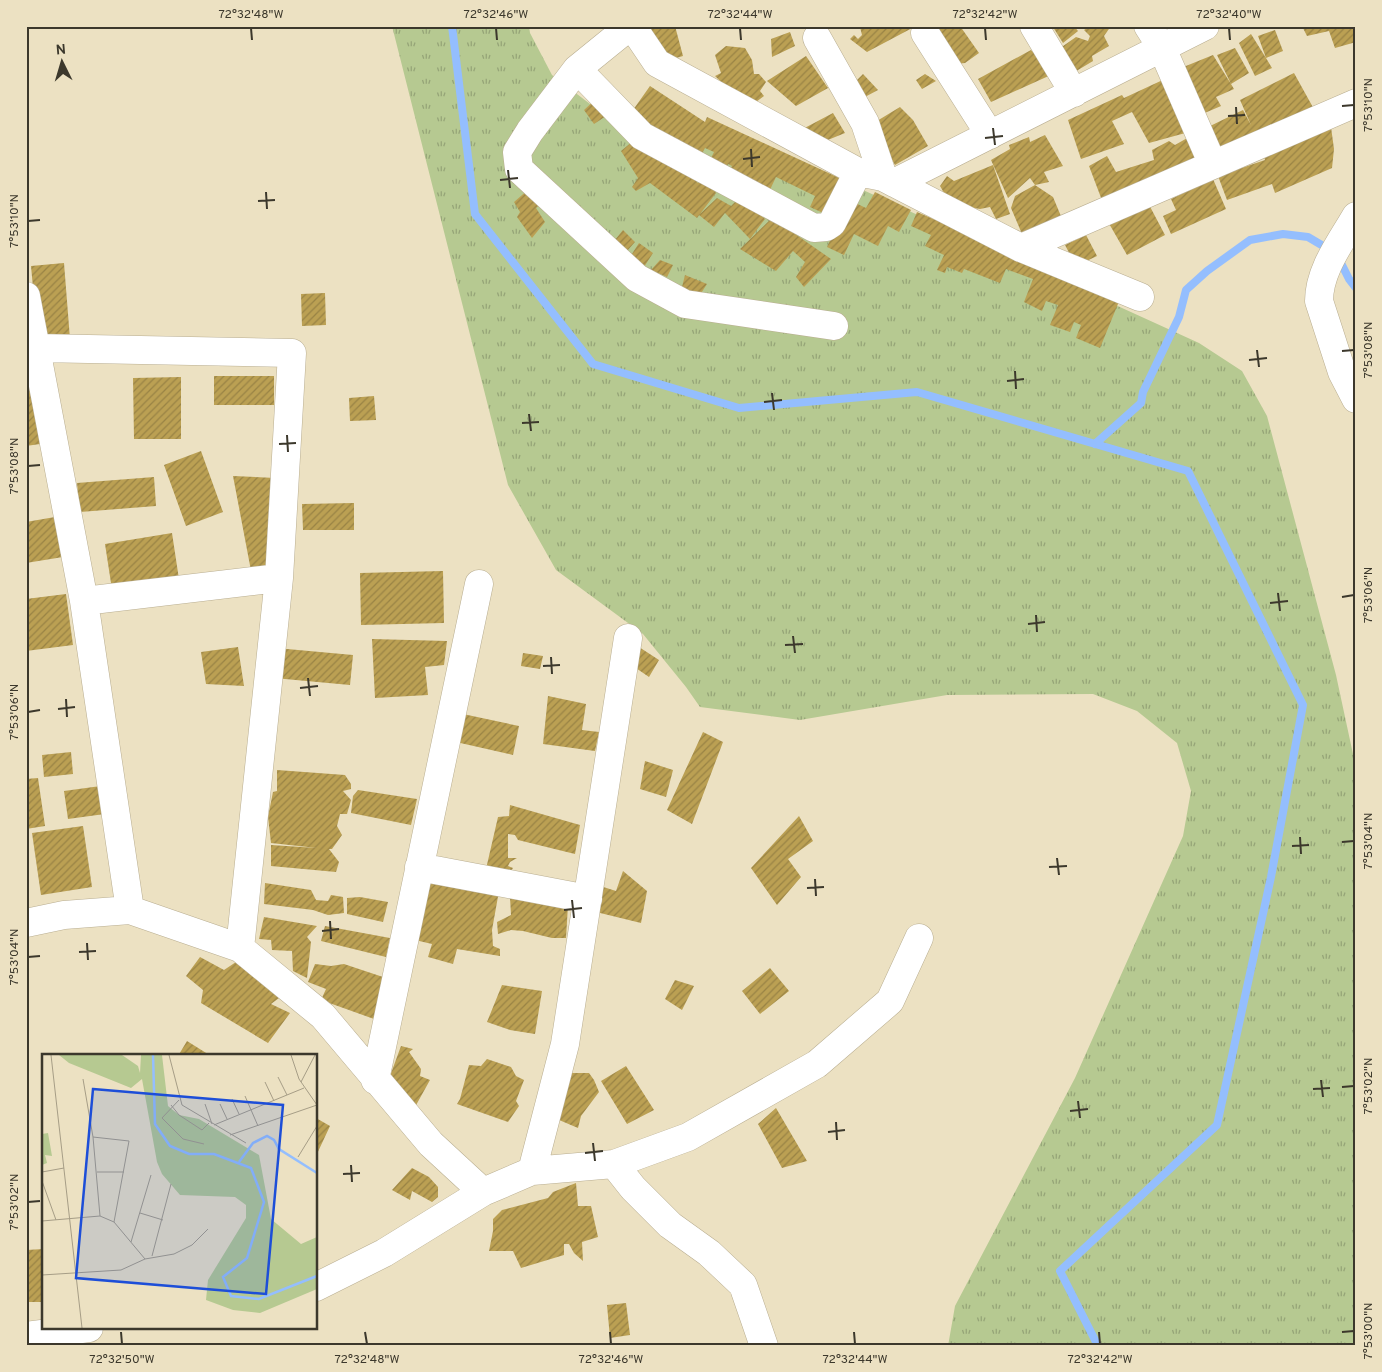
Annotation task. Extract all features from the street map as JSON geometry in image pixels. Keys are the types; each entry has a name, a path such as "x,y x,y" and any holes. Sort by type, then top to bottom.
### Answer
{"street":[{"path":"834,326 685,304 637,278 519,169 517,152 530,131 577,69 631,26 657,64 1020,248 1140,297"},
{"path":"1034,26 1074,93"},
{"path":"577,69 642,136 814,228 826,227 832,223 879,178 990,135 1074,93 1155,37 1205,26"},
{"path":"925,34 990,135"},
{"path":"1155,37 1212,165"},
{"path":"816,38 865,123 879,178"},
{"path":"1020,248 1356,103"},
{"path":"1356,216 1323,276 1319,292 1319,301 1342,372 1356,398"},
{"path":"26,296 84,601 130,910"},
{"path":"37,348 292,353 279,578 240,948"},
{"path":"84,601 279,578"},
{"path":"375,1080 479,584"},
{"path":"532,1171 565,1044 628,638"},
{"path":"419,867 588,899"},
{"path":"26,923 64,915 130,910 240,948 323,1016 375,1080 431,1144 483,1192"},
{"path":"318,1287 384,1253 483,1192 532,1171 614,1164 688,1137 816,1064 890,1001 919,938"},
{"path":"614,1164 633,1188 670,1225 709,1253 743,1285 764,1346"},
{"path":"26,1336 73,1330"}],"green space":[{"path":"392,26 529,26 530,33 552,75 636,139 784,154 1199,343 1242,371 1267,416 1336,675 1356,768 1356,1346 948,1346 955,1306 1075,1078 1183,836 1191,791 1177,743 1137,711 1093,694 947,695 800,720 700,707 643,634 556,570 508,485"}],"building":[{"path":"649,26 675,26 683,56 659,63"},
{"path":"916,26 867,52 850,39 854,35 858,39 862,35 860,27"},
{"path":"931,26 960,26 979,53 965,63 955,64"},
{"path":"1054,26 1074,26 1078,31 1063,43"},
{"path":"1090,26 1111,26 1104,36 1109,46 1092,56 1093,61 1068,76 1056,51 1076,37 1088,41 1090,36 1084,30"},
{"path":"1302,26 1356,26 1356,42 1335,48 1329,31 1307,36"},
{"path":"1275,30 1283,51 1266,58 1258,36"},
{"path":"790,32 795,46 772,57 771,39"},
{"path":"1251,34 1272,68 1255,76 1239,43"},
{"path":"726,46 745,48 752,60 754,74 759,74 766,82 760,91 764,96 748,108 715,76 721,73 715,55"},
{"path":"1235,48 1249,73 1231,84 1217,55"},
{"path":"1031,50 1053,74 991,102 978,79"},
{"path":"1213,55 1234,89 1216,97 1221,106 1200,115 1181,68"},
{"path":"806,56 828,88 796,106 767,81"},
{"path":"1294,73 1315,111 1213,155 1206,128 1243,110 1251,125 1240,100"},
{"path":"863,74 878,90 863,98 856,81"},
{"path":"925,74 936,81 922,89 916,80"},
{"path":"1167,78 1189,132 1149,143 1132,112 1112,121 1124,144 1081,159 1068,120 1122,95 1124,98"},
{"path":"650,86 705,122 707,117 848,182 832,217 810,207 815,196 776,177 767,196 726,177 732,166 728,164 725,170 709,162 714,152 705,148 699,159 651,131 633,110"},
{"path":"599,96 615,110 594,124 584,110"},
{"path":"900,107 913,120 928,146 895,165 872,124"},
{"path":"833,113 845,133 813,146 799,131"},
{"path":"1331,127 1334,149 1332,168 1275,193 1272,184 1227,200 1218,176 1265,160 1263,153"},
{"path":"1045,135 1063,166 1044,172 1049,182 1035,185 1030,178 1008,198 991,160 1010,149 1009,145 1029,137 1030,142"},
{"path":"1189,137 1204,165 1103,203 1089,166 1107,156 1116,172 1154,160 1152,150 1169,141 1175,145"},
{"path":"633,141 670,157 698,183 705,179 716,193 697,218 650,183 636,191 632,187 638,178 621,151"},
{"path":"993,165 1010,214 996,219 990,207 980,209 968,207 954,210 940,186 947,176 954,181"},
{"path":"1213,179 1226,209 1171,234 1163,216 1176,210 1171,199"},
{"path":"1035,185 1053,197 1063,221 1022,234 1011,208 1015,196"},
{"path":"529,189 542,203 536,208 545,222 532,238 517,217 520,212 514,202"},
{"path":"875,192 911,210 899,232 888,226 878,246 854,234 844,255 827,247 849,200 866,208"},
{"path":"740,197 765,219 750,239 725,213 714,227 699,215 717,198 731,206"},
{"path":"1146,199 1165,235 1127,255 1107,220"},
{"path":"917,212 1120,299 1100,348 1076,338 1081,325 1074,322 1070,332 1050,325 1058,305 1046,301 1042,311 1024,302 1033,279 1006,269 1000,283 964,269 962,273 947,267 945,273 937,270 944,255 925,246 931,235 911,226"},
{"path":"772,218 831,259 804,287 796,277 805,262 793,251 776,271 740,249"},
{"path":"623,230 635,242 627,251 615,240"},
{"path":"1086,235 1097,256 1076,266 1065,245"},
{"path":"639,243 653,253 644,267 630,257"},
{"path":"660,260 673,265 667,277 651,270"},
{"path":"64,263 70,339 38,342 31,266"},
{"path":"685,275 707,284 698,298 681,291"},
{"path":"325,293 326,325 302,326 301,294"},
{"path":"26,366 40,444 26,446"},
{"path":"214,376 274,376 274,405 214,405"},
{"path":"181,377 181,439 134,439 133,378"},
{"path":"374,396 376,420 350,421 349,398"},
{"path":"201,451 223,512 186,526 164,465"},
{"path":"233,476 276,478 271,571 252,576"},
{"path":"154,477 156,506 80,512 77,483"},
{"path":"354,503 354,530 303,530 302,504"},
{"path":"55,517 63,557 26,563 26,522"},
{"path":"172,533 180,586 113,596 105,544"},
{"path":"443,571 444,623 361,625 360,573"},
{"path":"66,594 73,645 26,651 26,599"},
{"path":"372,639 447,641 444,665 425,667 428,695 375,698"},
{"path":"238,647 244,686 206,684 201,652"},
{"path":"639,647 659,660 649,677 630,664"},
{"path":"276,648 353,655 350,685 274,678"},
{"path":"523,653 543,656 540,669 521,666"},
{"path":"548,696 586,704 582,730 599,732 595,751 543,744"},
{"path":"463,714 519,726 513,755 456,742"},
{"path":"703,732 723,742 692,824 667,810"},
{"path":"71,752 73,774 44,777 42,755"},
{"path":"645,761 673,770 666,797 640,789"},
{"path":"277,770 345,775 351,784 351,789 343,791 351,800 347,814 340,814 337,826 342,835 332,849 329,849 339,862 336,872 271,866 271,845 317,848 271,843 268,817 273,792 277,791"},
{"path":"38,778 45,826 26,829 26,779"},
{"path":"108,785 112,813 68,819 64,791"},
{"path":"358,790 417,799 411,825 351,813 353,796"},
{"path":"510,805 580,825 575,854 518,840 515,835 508,834 508,858 517,858 510,862 508,866 513,868 508,876 486,869 498,817 509,816"},
{"path":"799,816 813,841 788,859 801,877 777,905 751,868"},
{"path":"83,826 92,887 41,895 32,833"},
{"path":"623,871 647,891 641,923 592,911 597,885 616,891"},
{"path":"428,877 499,891 492,930 493,946 500,949 500,956 457,949 453,964 428,957 432,944 415,940"},
{"path":"265,883 311,890 316,900 328,901 331,895 343,897 344,913 328,915 313,910 264,904"},
{"path":"519,893 524,901 537,893 568,905 566,938 552,938 511,930 498,934 497,922 511,915 510,897"},
{"path":"360,897 388,902 383,922 347,914 347,898"},
{"path":"264,917 317,926 307,937 311,942 307,978 293,971 292,951 272,950 271,940 259,939"},
{"path":"325,926 390,938 386,957 321,941"},
{"path":"200,957 224,970 236,962 245,967 279,998 271,1004 290,1013 268,1043 201,1003 203,990 186,976"},
{"path":"315,964 331,966 344,964 386,978 374,1019 321,1000 326,989 308,982"},
{"path":"770,968 789,991 760,1014 742,991"},
{"path":"675,980 694,986 682,1010 665,999"},
{"path":"502,985 542,991 535,1034 510,1030 487,1022"},
{"path":"187,1041 208,1054 179,1054"},
{"path":"401,1046 413,1049 409,1052 421,1069 420,1076 430,1080 415,1107 386,1087"},
{"path":"487,1059 511,1067 516,1076 524,1080 516,1101 519,1106 508,1122 457,1104 469,1065 481,1066"},
{"path":"626,1066 654,1110 627,1124 601,1081"},
{"path":"567,1073 589,1073 599,1092 581,1116 578,1128 552,1117"},
{"path":"776,1108 807,1161 782,1168 758,1124"},
{"path":"318,1119 330,1126 318,1152"},
{"path":"412,1168 429,1177 438,1187 438,1197 432,1202 412,1191 410,1200 392,1190"},
{"path":"576,1183 578,1206 591,1206 598,1237 582,1242 583,1261 574,1253 569,1244 564,1244 564,1255 521,1268 513,1251 489,1251 493,1219 502,1210 548,1198 553,1192"},
{"path":"42,1249 42,1302 26,1302 26,1250"},
{"path":"626,1303 630,1335 610,1338 607,1305"}],"waterway":[{"path":"452,26 475,214 593,364 739,408 917,392 1188,471 1303,705 1271,877 1217,1125 1060,1271 1098,1346"},
{"path":"1095,444 1141,403 1143,392 1179,317 1186,290 1207,271 1250,240 1283,234 1308,237 1330,250"},
{"path":"1338,257 1349,279 1356,288"}]}
